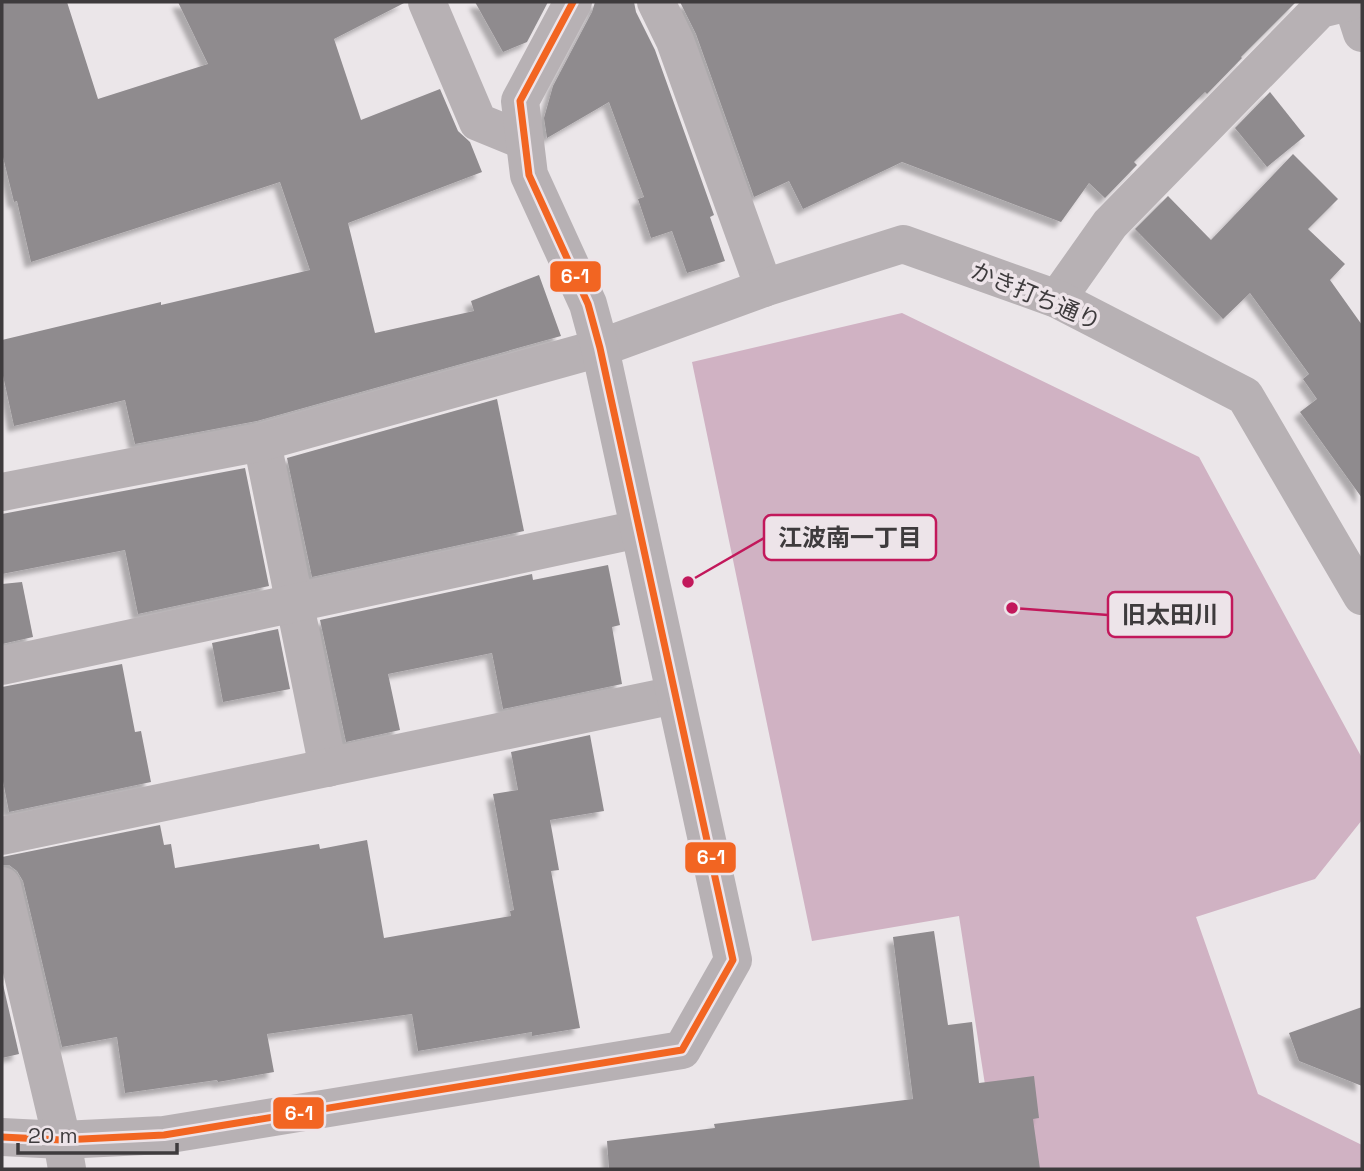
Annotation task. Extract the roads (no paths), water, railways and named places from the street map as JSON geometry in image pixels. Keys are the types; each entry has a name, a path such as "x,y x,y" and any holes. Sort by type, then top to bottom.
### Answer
{"street":[{"path":"427,2 478,122 525,141"},
{"path":"2,1138 64,1155 164,1135 682,1050 733,960 589,304 529,175 520,101 573,2"},
{"path":"656,2 675,41 764,288"},
{"path":"1057,299 1110,224 1320,9 1351,2 1362,33"},
{"name":"かき打ち通り","path":"2,492 261,442 600,348 764,288 903,244 1057,299 1245,396 1362,596"},
{"path":"261,442 328,768"},
{"path":"2,666 639,529"},
{"path":"2,836 675,695"},
{"path":"2,886 64,1155"}],"place":[{"name":"江波南一丁目","path":"688,582"},
{"name":"旧太田川","path":"1012,608"}]}
